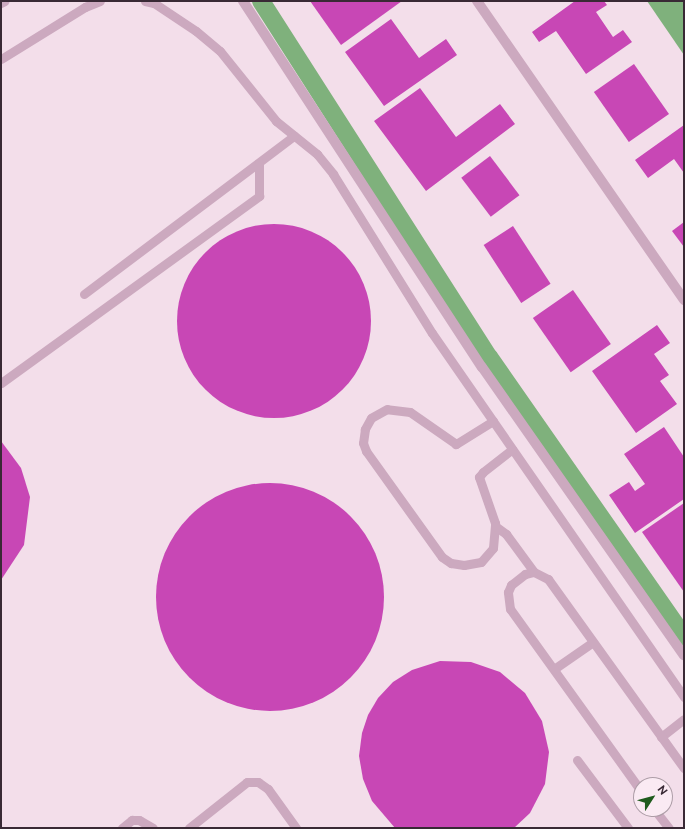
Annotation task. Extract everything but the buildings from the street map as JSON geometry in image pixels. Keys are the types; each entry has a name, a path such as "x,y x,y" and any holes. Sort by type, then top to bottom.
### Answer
{"street":[{"path":"1,3 5,1"},
{"path":"243,1 482,367 684,654"},
{"path":"477,1 684,300"}],"lane":[{"path":"1,59 85,7 100,1"},
{"path":"145,1 154,4 196,30 220,51 276,121 317,154 333,174 432,333 684,697"},
{"path":"84,294 294,136"},
{"path":"1,383 259,196 259,163"},
{"path":"493,420 456,444 410,412 386,409 371,418 365,429 363,443 366,451 445,560 464,566 481,562 493,548 495,526 480,477 483,472 512,449"},
{"path":"495,526 504,531 534,572 548,579 684,768"},
{"path":"534,572 517,579 508,592 507,600 510,608 633,780"},
{"path":"554,669 593,642"},
{"path":"661,737 684,720"},
{"path":"576,760 628,828"},
{"path":"189,828 247,782 252,782 268,789 296,828"},
{"path":"660,817 669,828"},
{"path":"122,828 132,820 139,820 154,828"}],"shaded area":[{"path":"647,1 684,1 684,55"}],"waterway":[{"path":"261,1 489,357 684,637"}]}
